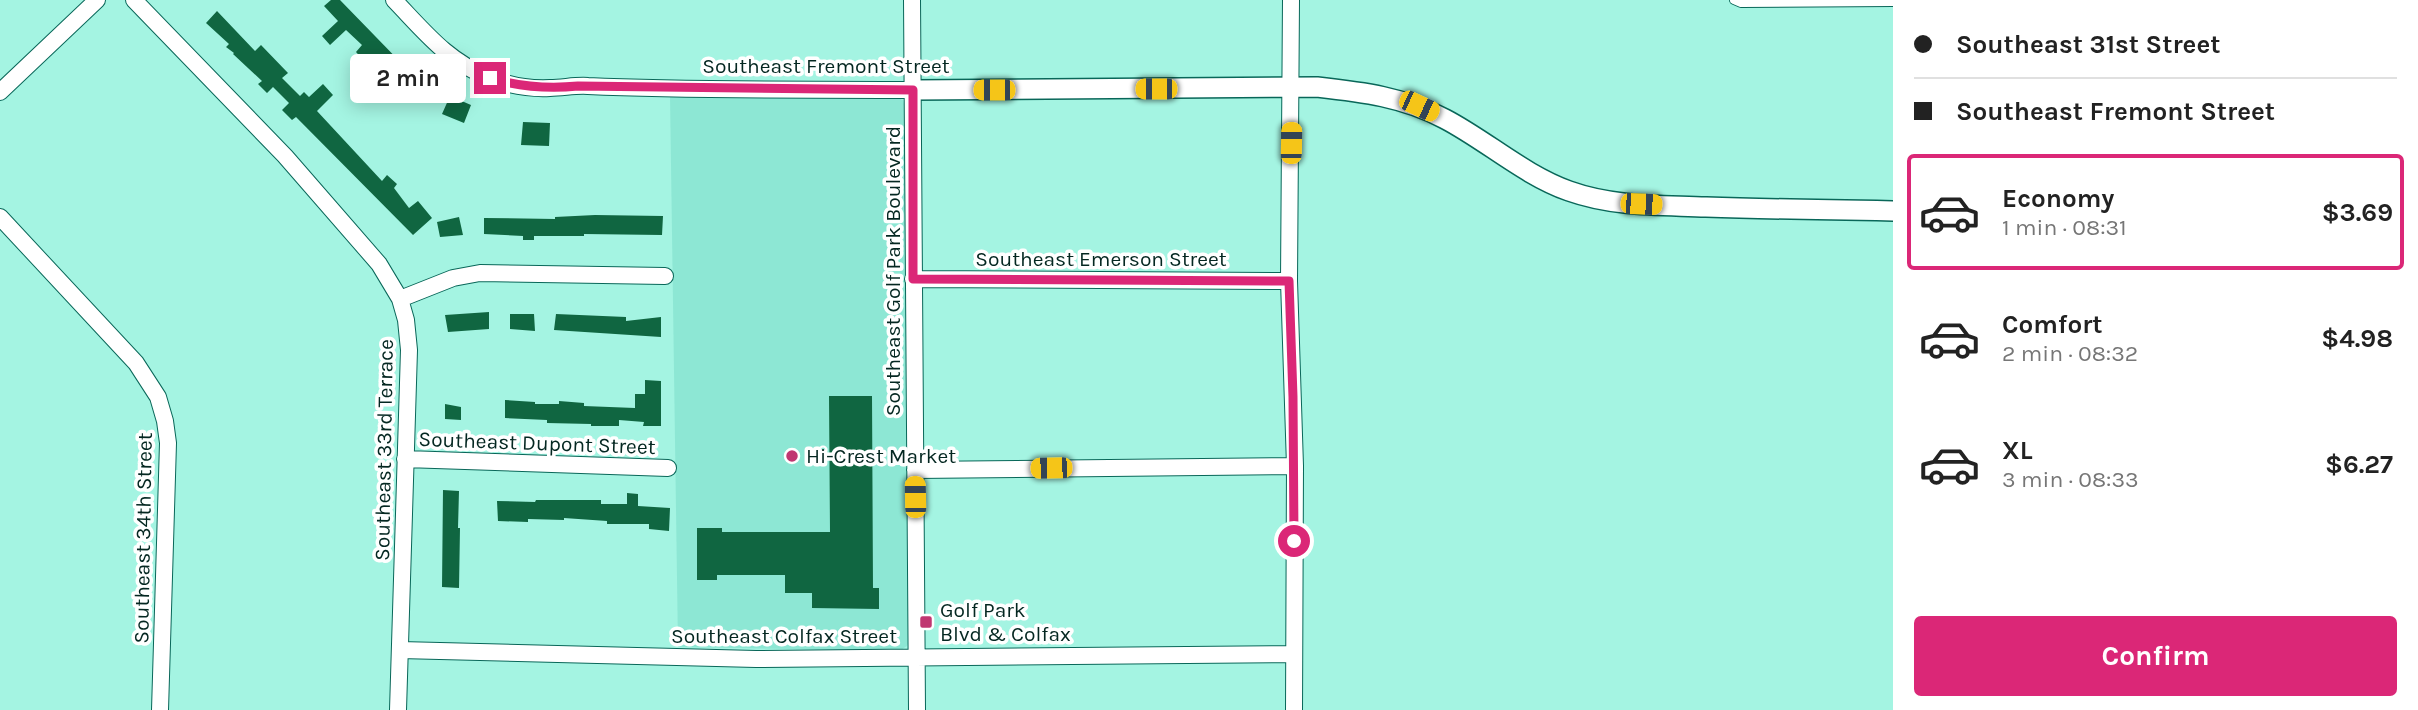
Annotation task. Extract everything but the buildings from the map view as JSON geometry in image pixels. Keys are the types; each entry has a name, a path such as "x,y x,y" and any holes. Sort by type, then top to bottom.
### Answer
{"street":[{"path":"0,92 97,0"},
{"name":"Southeast 33rd Terrace","path":"134,0 285,156 379,264 400,299 408,340 398,710"},
{"name":"Southeast Fremont Street","path":"394,0 444,53 467,68 516,85 551,88 1343,90 1390,97 1419,106 1447,120 1525,169 1568,191 1616,204 1893,211"},
{"name":"Southeast Golf Park Boulevard","path":"912,0 917,710"},
{"path":"1291,0 1289,281 1295,466 1294,710"},
{"name":"Southeast 34th Street","path":"0,217 136,363 152,385 162,409 169,443 160,710"},
{"path":"400,299 453,278 480,273 665,276"},
{"name":"Southeast Emerson Street","path":"913,279 1289,281"},
{"name":"Southeast Dupont Street","path":"405,459 668,468"},
{"path":"915,470 1295,466"},
{"name":"Southeast Colfax Street","path":"400,650 756,659 1293,654"}],"lane":[{"path":"1734,0 1741,3 1893,2"}],"shaded area":[{"path":"670,95 895,97 903,100 910,640 907,646 899,651 678,647"}],"place":[{"name":"Hi-Crest Market","path":"792,456"},
{"name":"Golf Park Blvd & Colfax","path":"926,622"}],"route":[{"path":"490,78 516,85 551,88 578,86 913,90 913,279 1289,281 1295,466 1294,541"}]}
